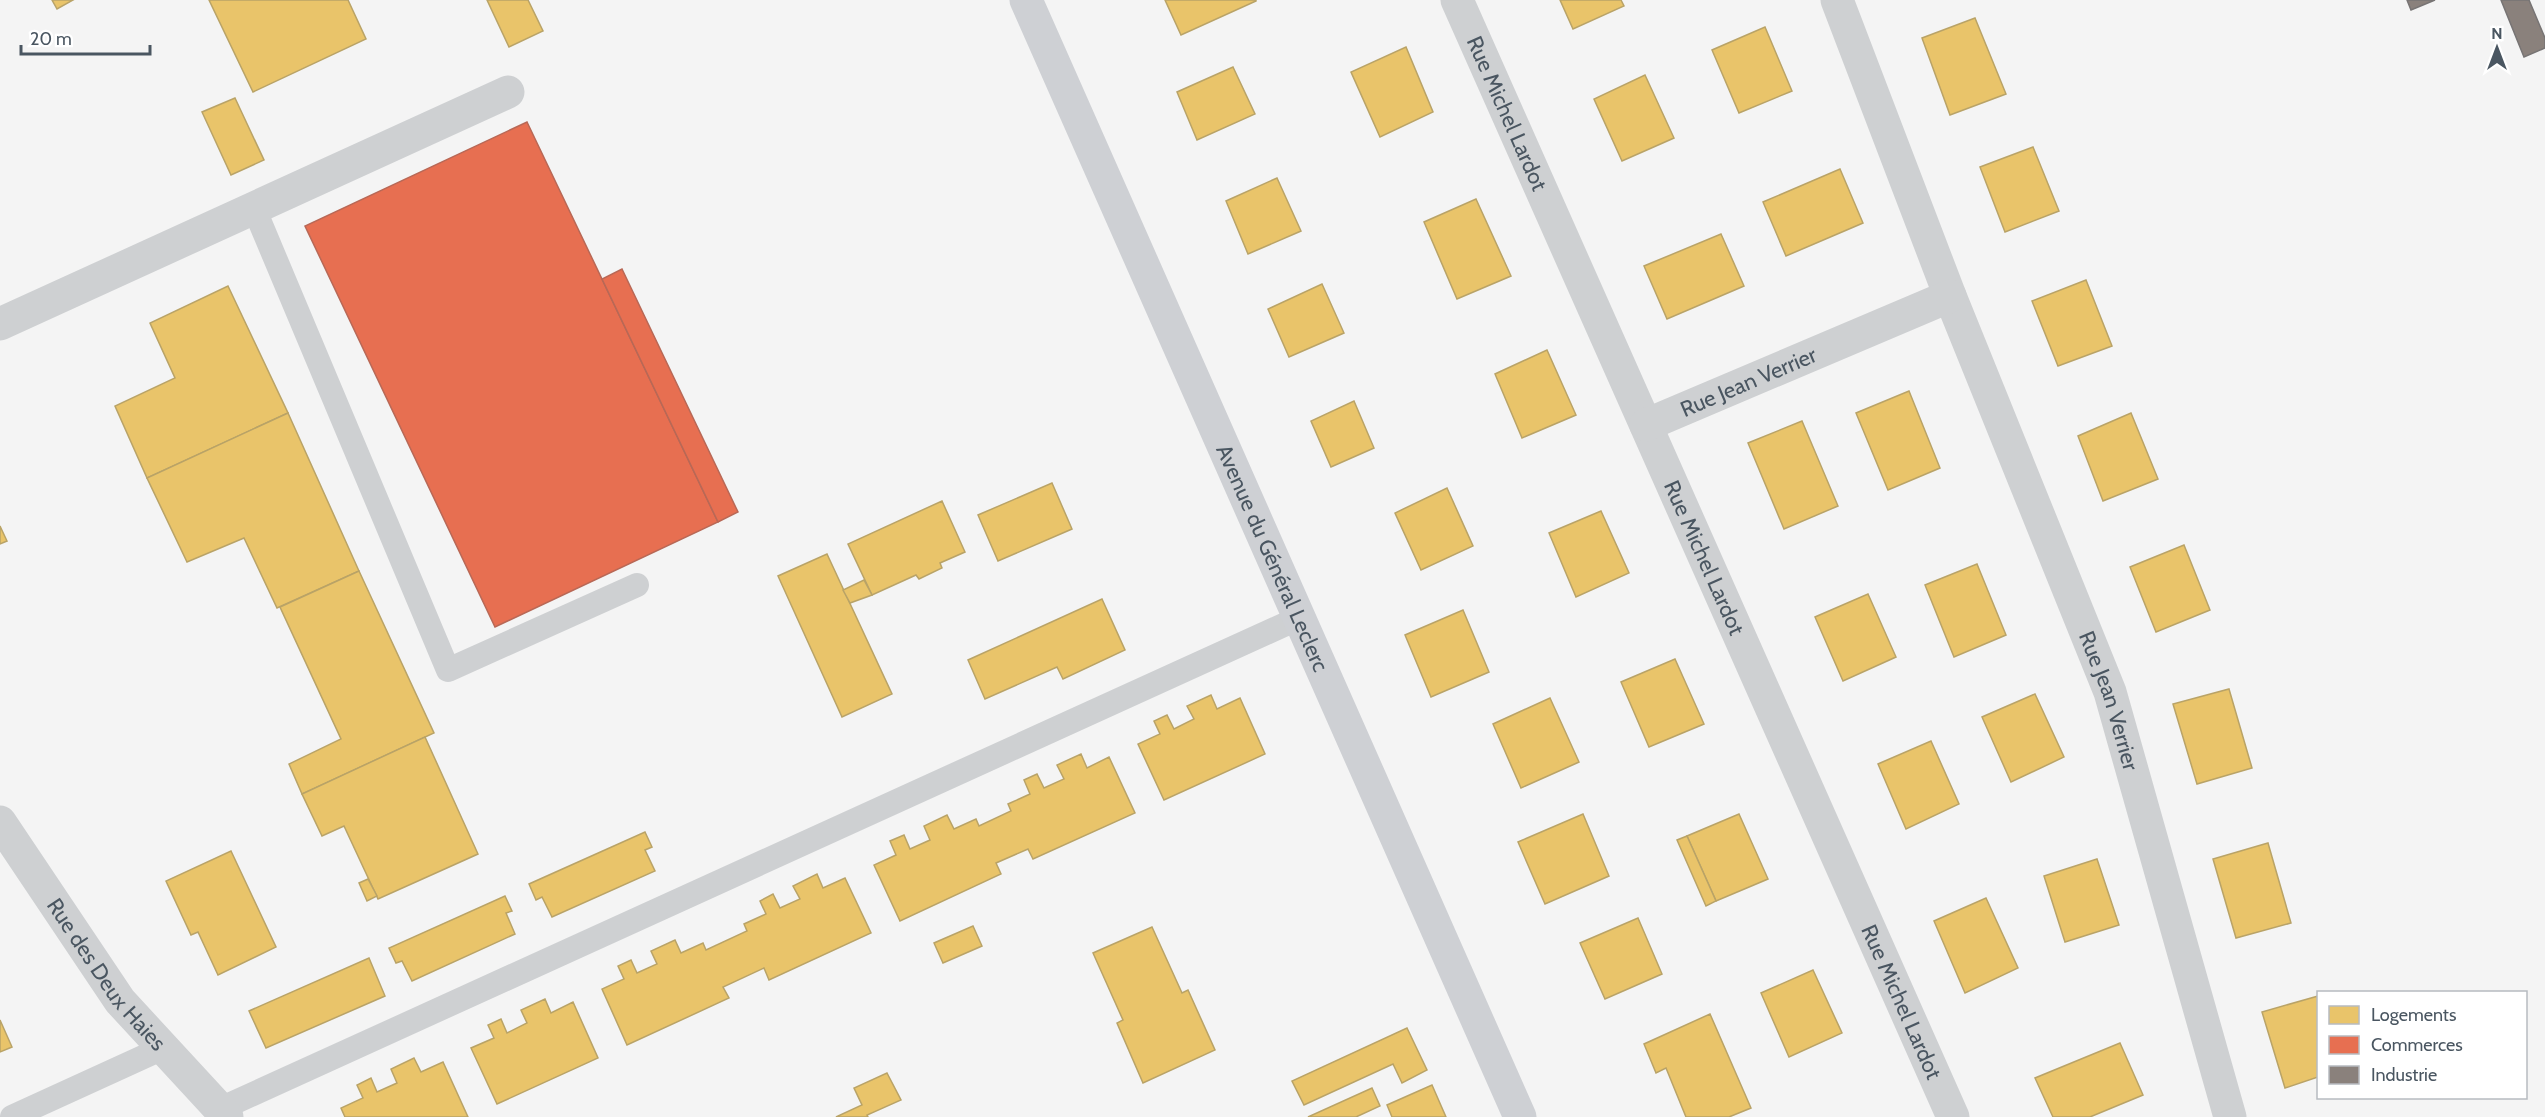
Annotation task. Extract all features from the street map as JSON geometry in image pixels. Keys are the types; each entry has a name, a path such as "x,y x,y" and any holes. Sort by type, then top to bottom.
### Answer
{"main road":[{"name":"Avenue du Général Leclerc","path":"1026,0 1520,1117"}],"street":[{"name":"Rue Michel Lardot","path":"1457,0 1953,1117"},
{"name":"Rue Jean Verrier","path":"1837,0 1950,296 2110,692 2230,1117"},
{"path":"0,324 508,92"},
{"name":"Rue Jean Verrier","path":"1646,425 1950,296"},
{"name":"Rue des Deux Haies","path":"0,822 120,1001 223,1113"}],"lane":[{"path":"254,208 448,670 637,585"},
{"path":"223,1113 1299,618"},
{"path":"12,1117 163,1048"}],"building: Logements":[{"path":"52,0 73,0 57,9"},
{"path":"209,0 348,0 366,39 253,92"},
{"path":"487,0 528,0 543,31 509,47"},
{"path":"1165,0 1256,0 1256,1 1181,35"},
{"path":"1560,0 1621,0 1624,6 1573,29"},
{"path":"1975,18 2006,94 1950,115 1922,38"},
{"path":"1765,27 1792,91 1739,113 1712,50"},
{"path":"1406,47 1433,112 1380,137 1351,72"},
{"path":"1233,67 1255,114 1197,140 1177,92"},
{"path":"1645,75 1674,138 1622,161 1594,99"},
{"path":"235,98 264,160 231,175 202,112"},
{"path":"2033,147 2059,211 2005,232 1980,167"},
{"path":"1840,169 1863,223 1786,256 1763,202"},
{"path":"1277,178 1301,231 1248,254 1226,201"},
{"path":"1476,199 1511,276 1457,299 1424,222"},
{"path":"1721,234 1744,286 1667,319 1644,266"},
{"path":"2086,280 2112,346 2058,366 2032,301"},
{"path":"1322,284 1344,333 1289,357 1268,309"},
{"path":"228,286 288,413 147,478 115,406 175,378 150,323"},
{"path":"1547,350 1576,415 1522,438 1495,374"},
{"path":"1909,391 1940,468 1888,490 1856,413"},
{"path":"1354,401 1374,448 1331,467 1311,421"},
{"path":"288,413 359,571 277,608 244,538 187,562 147,478"},
{"path":"2131,413 2158,479 2103,501 2078,436"},
{"path":"1802,421 1838,506 1784,529 1748,443"},
{"path":"1052,483 1072,529 998,561 978,515"},
{"path":"1447,488 1473,546 1421,570 1395,513"},
{"path":"942,501 965,552 940,563 942,568 919,579 916,575 872,595 848,544"},
{"path":"1601,511 1629,573 1576,597 1549,533"},
{"path":"0,526 7,541 0,544"},
{"path":"2184,545 2210,610 2156,632 2130,567"},
{"path":"827,554 892,694 842,717 778,576"},
{"path":"1977,564 2006,635 1954,657 1925,585"},
{"path":"359,571 434,733 302,794 289,764 341,739 280,607"},
{"path":"864,580 872,595 850,603 843,590"},
{"path":"1868,594 1896,657 1843,681 1815,617"},
{"path":"1102,599 1125,650 1063,679 1057,667 985,699 968,660"},
{"path":"1463,610 1489,672 1431,697 1405,635"},
{"path":"1675,659 1704,724 1649,747 1621,682"},
{"path":"2229,689 2252,768 2197,784 2173,704"},
{"path":"2035,694 2064,757 2011,782 1982,717"},
{"path":"1211,695 1217,709 1240,698 1265,754 1164,800 1138,744 1160,734 1154,721 1167,715 1174,729 1194,719 1187,706"},
{"path":"1550,698 1579,762 1521,788 1493,724"},
{"path":"425,737 478,854 378,899 344,826 322,836 302,794"},
{"path":"1931,741 1959,804 1906,829 1878,764"},
{"path":"1081,754 1087,768 1109,757 1135,813 1033,859 1028,849 996,863 1001,874 900,921 874,865 896,855 890,841 904,835 910,849 930,840 924,826 947,815 954,829 976,819 979,826 1011,811 1008,804 1030,794 1024,780 1037,774 1044,788 1064,779 1057,765"},
{"path":"1583,814 1609,876 1545,904 1518,842"},
{"path":"1739,814 1768,879 1716,901 1687,836"},
{"path":"645,832 652,847 645,850 655,871 552,917 542,897 536,900 529,884"},
{"path":"1687,836 1716,901 1706,906 1677,840"},
{"path":"2268,843 2291,923 2236,938 2213,859"},
{"path":"231,851 276,947 218,975 198,932 191,935 166,881"},
{"path":"2097,859 2119,925 2065,942 2044,876"},
{"path":"817,874 823,888 845,878 871,933 769,980 764,968 723,987 729,998 627,1045 602,989 624,979 618,966 631,960 637,973 657,964 651,951 675,940 681,953 703,943 706,950 747,931 744,924 766,914 760,901 773,894 780,908 800,899 793,886"},
{"path":"368,879 377,896 367,901 359,883"},
{"path":"505,896 512,911 506,913 515,934 412,981 402,961 396,963 389,948"},
{"path":"1986,898 2018,968 1965,993 1934,921"},
{"path":"1638,918 1662,974 1605,999 1580,943"},
{"path":"973,926 982,946 943,963 934,943"},
{"path":"1152,927 1182,993 1188,990 1215,1050 1143,1083 1117,1023 1123,1020 1093,953"},
{"path":"369,958 385,996 266,1048 249,1011"},
{"path":"1813,970 1842,1033 1789,1057 1761,993"},
{"path":"2317,996 2317,1077 2285,1088 2262,1012"},
{"path":"545,999 551,1013 573,1002 598,1058 497,1104 471,1048 494,1038 488,1025 501,1019 507,1033 527,1023 521,1010"},
{"path":"1710,1014 1751,1108 1729,1117 1686,1117 1666,1068 1656,1073 1644,1044"},
{"path":"0,1020 12,1047 0,1052"},
{"path":"1407,1028 1427,1070 1402,1083 1393,1064 1304,1105 1292,1081"},
{"path":"2120,1043 2143,1095 2090,1117 2053,1117 2035,1078"},
{"path":"414,1058 421,1072 443,1062 468,1117 345,1117 341,1108 363,1098 357,1085 371,1078 377,1092 397,1083 391,1069"},
{"path":"887,1073 901,1100 867,1115 868,1117 836,1117 862,1105 854,1088"},
{"path":"1432,1085 1446,1117 1392,1117 1387,1105"},
{"path":"1372,1088 1380,1106 1356,1117 1308,1117"}],"building: Commerces":[{"path":"527,122 718,522 495,627 305,226"},
{"path":"622,269 738,512 718,522 602,279"}],"building: Industrie":[{"path":"2407,0 2435,0 2411,10"},
{"path":"2501,0 2529,0 2545,38 2545,48 2524,57"}]}
